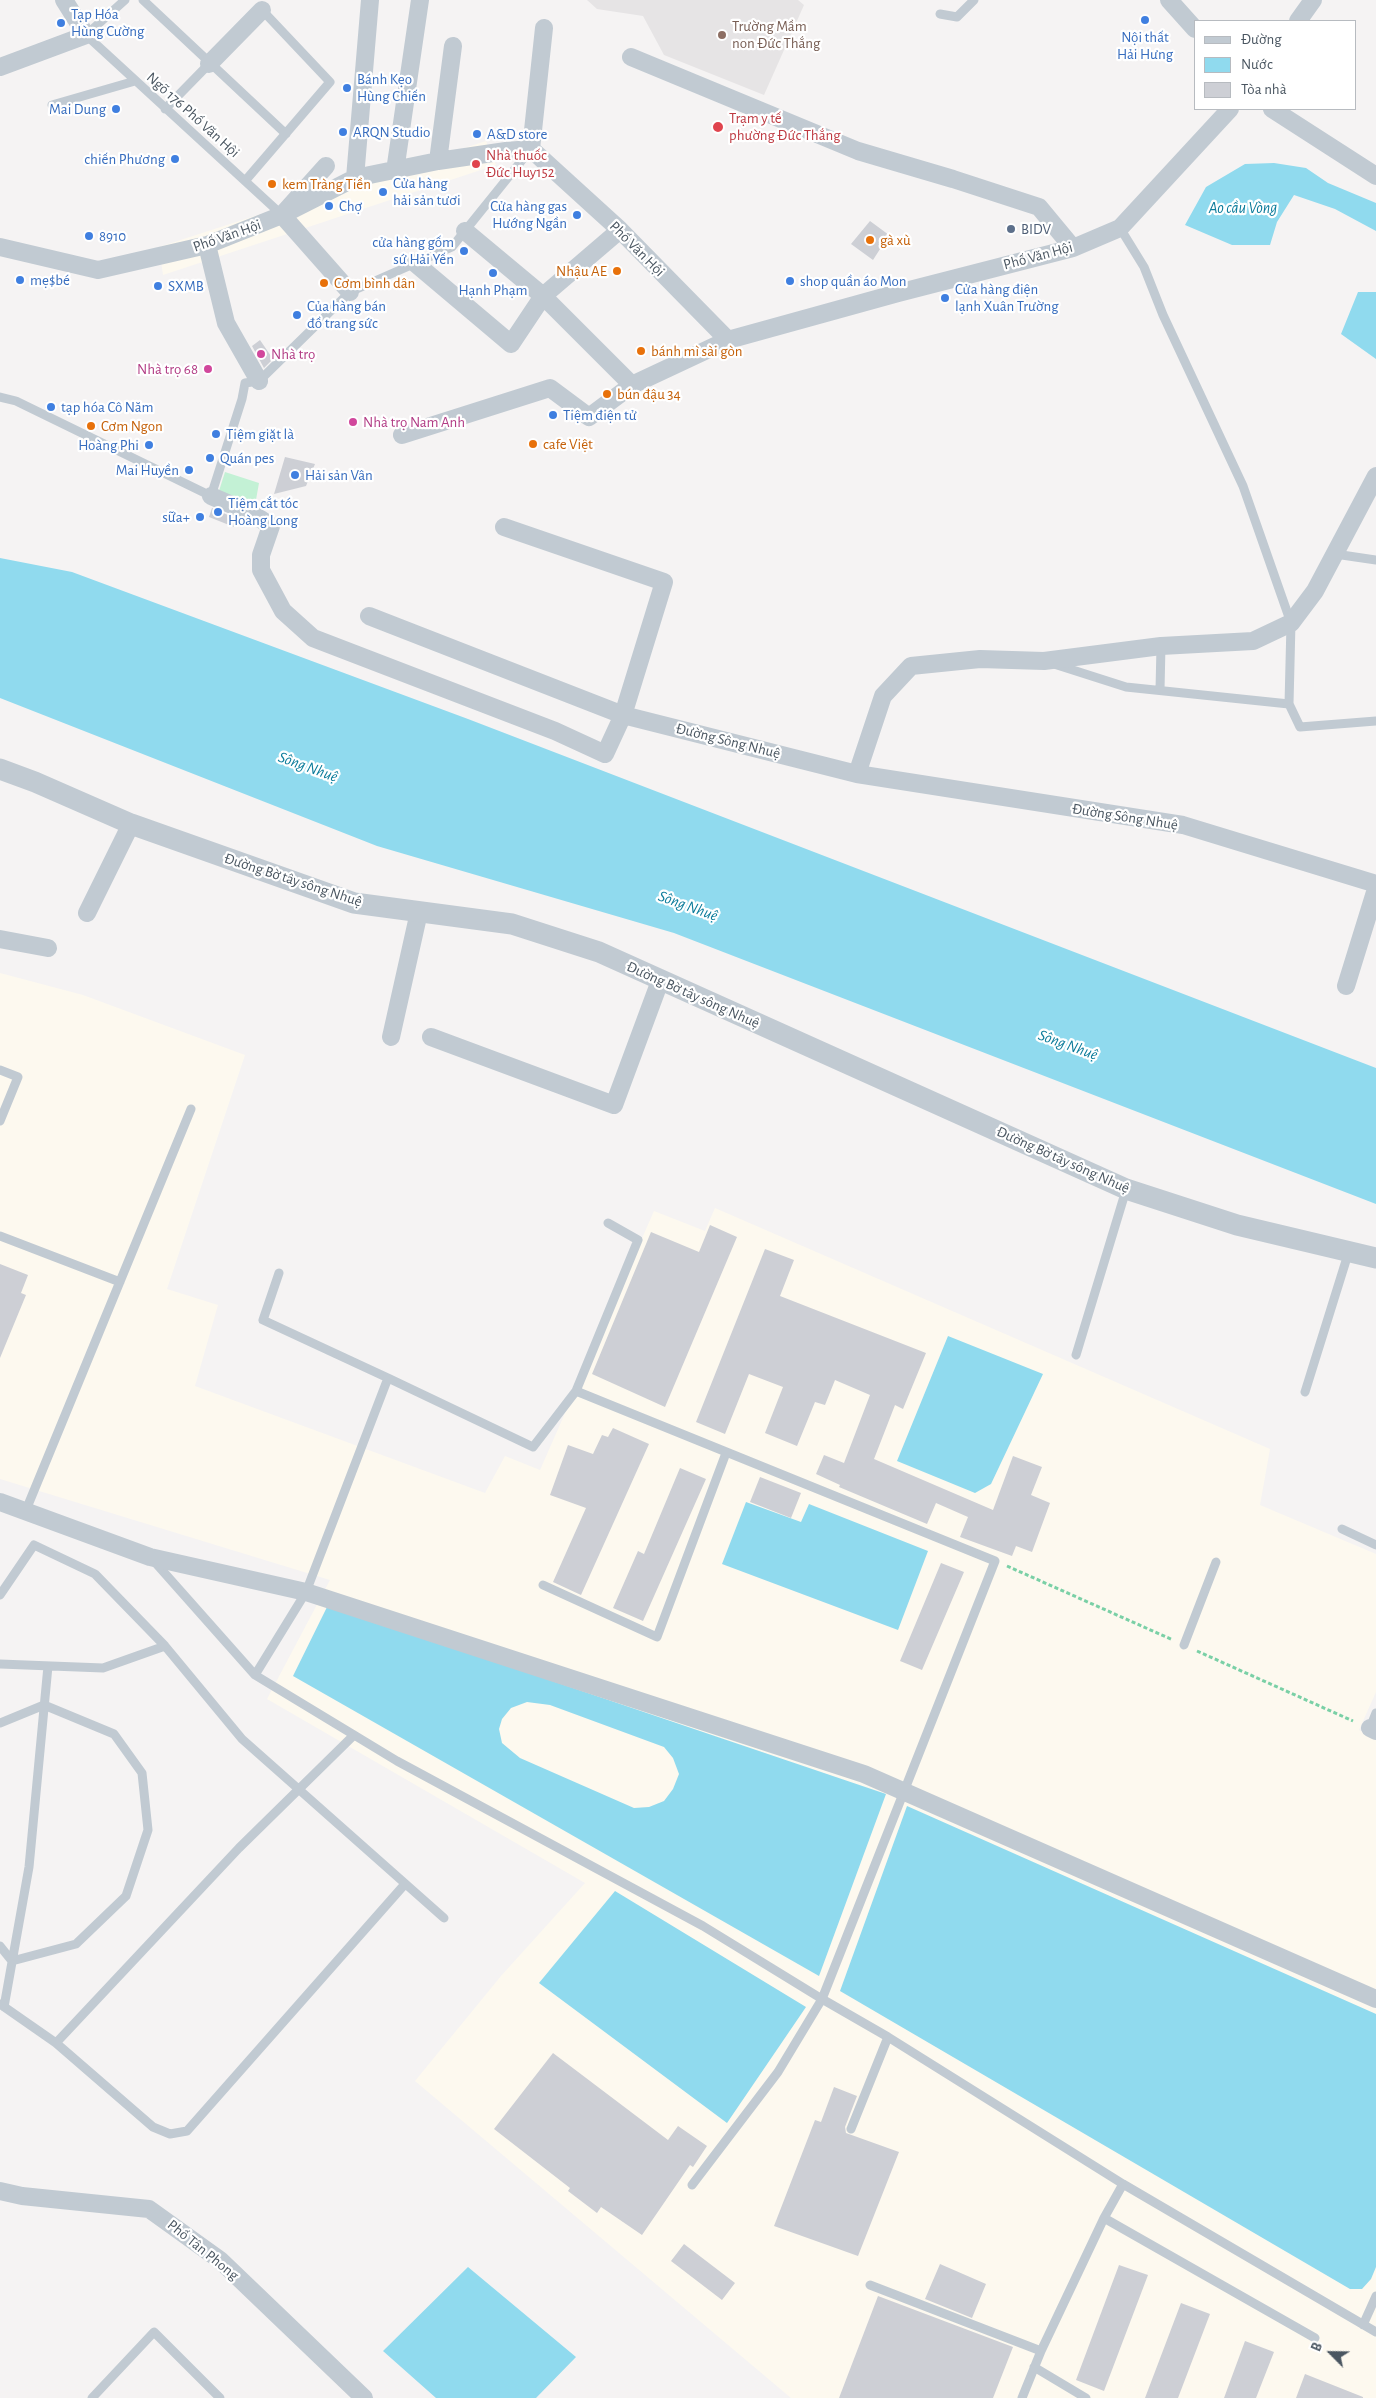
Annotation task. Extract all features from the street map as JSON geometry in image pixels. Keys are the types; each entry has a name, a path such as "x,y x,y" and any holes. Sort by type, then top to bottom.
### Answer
{"street":[{"path":"0,66 86,35 64,0"},
{"path":"354,178 370,0"},
{"path":"395,171 420,0"},
{"path":"1169,0 1194,28"},
{"path":"1299,20 1314,0"},
{"path":"209,64 262,10"},
{"path":"531,150 544,28"},
{"path":"438,161 453,46"},
{"path":"631,57 858,151 953,178 1039,207 1073,248"},
{"name":"Phố Văn Hội","path":"0,247 98,270 207,245 282,215 354,178 438,161 506,150 531,150 620,230 728,340 898,293 1073,248 1120,228 1229,110"},
{"path":"1274,110 1376,176"},
{"path":"326,166 282,215 350,292"},
{"path":"415,263 511,344 543,296 620,230"},
{"path":"465,231 543,296 632,385"},
{"path":"207,245 226,323 259,381"},
{"path":"402,435 550,388 589,417 632,385 728,340"},
{"path":"857,774 884,696 911,666 980,659 1044,661 1161,646 1253,642 1291,623 1315,591 1376,476"},
{"path":"211,496 253,514 271,526 262,555 261,570 283,611 313,638 555,731 605,754 623,714 664,582 504,526"},
{"name":"Đường Sông Nhuệ","path":"369,616 623,714 857,774 1183,826 1376,884"},
{"name":"Đường Bờ tây sông Nhuệ","path":"0,769 35,782 131,824 354,903 512,924 599,952 660,981 1126,1188 1237,1225 1376,1258"},
{"path":"87,914 131,824"},
{"path":"1346,986 1376,889"},
{"path":"391,1037 419,912"},
{"path":"0,939 48,948"},
{"path":"431,1037 614,1105 660,981"},
{"path":"0,1502 150,1556 306,1592 864,1774 1376,1999"},
{"name":"Phố Tân Phong","path":"0,2191 22,2196 149,2209 220,2260 364,2398"}],"lane":[{"path":"86,35 125,0"},
{"path":"143,0 209,64 286,134"},
{"path":"940,14 957,17 974,0"},
{"path":"245,181 330,82 262,10"},
{"name":"Ngõ 176 Phố Văn Hội","path":"86,35 282,215"},
{"path":"165,109 209,64"},
{"path":"52,105 135,81"},
{"path":"0,397 16,401 211,496 242,399 245,383 259,381 350,292 452,247 531,150"},
{"path":"1120,228 1144,267 1163,315 1242,486 1291,623 1289,704 1300,727 1376,721"},
{"path":"1335,554 1376,560"},
{"path":"1160,690 1161,646"},
{"path":"1044,661 1126,687 1289,704"},
{"path":"0,1070 18,1077 0,1121"},
{"path":"26,1510 191,1109"},
{"path":"1076,1355 1126,1188"},
{"path":"279,1273 263,1320 533,1448 576,1392 638,1240 608,1223"},
{"path":"0,1236 120,1282"},
{"path":"1305,1392 1349,1251"},
{"path":"255,1675 306,1592 388,1378"},
{"path":"576,1392 995,1560 902,1791 822,1999 778,2072 692,2185"},
{"path":"543,1585 657,1636 726,1453"},
{"path":"1342,1529 1376,1545"},
{"path":"0,1595 34,1545 95,1574 165,1646 242,1739 444,1918"},
{"path":"150,1556 255,1675 397,1761 703,1926 888,2037 1123,2184 1376,2332"},
{"path":"1184,1645 1216,1562"},
{"path":"0,1664 103,1668 165,1646"},
{"path":"48,1666 29,1867 2,2006 56,2043 153,2127 170,2134 187,2130 405,1884"},
{"path":"0,1723 44,1705 114,1734 142,1773 148,1830 126,1896 76,1944 12,1961"},
{"path":"56,2043 239,1848 354,1735"},
{"path":"0,1946 12,1961"},
{"path":"851,2129 888,2037"},
{"path":"1022,2398 1041,2351 1104,2218 1123,2184"},
{"path":"1104,2218 1315,2338"},
{"path":"870,2285 1041,2351"},
{"path":"1363,2325 1376,2296"},
{"path":"92,2398 154,2332 220,2398"},
{"path":"1034,2367 1086,2398"}],"shaded area":[{"name":"Trường Mầm non Đức Thắng","path":"587,0 798,0 804,5 764,95 664,55 643,16 597,9"},
{"name":"Chợ","path":"486,141 496,165 163,275 159,247"},
{"path":"0,973 83,995 245,1055 167,1289 218,1305 195,1386 485,1493 505,1456 540,1470 654,1211 705,1231 715,1208 1270,1449 1260,1505 1376,1554 1376,1692 1359,1730 1376,1738 1376,2398 791,2398 415,2081 501,1976 585,1883 267,1699 330,1580 0,1479"}],"green space":[{"path":"225,472 259,483 254,511 218,494"}],"water":[{"name":"Ao cầu Vòng","path":"1274,163 1306,168 1328,183 1376,203 1376,231 1335,209 1294,195 1277,222 1270,245 1232,245 1185,225 1206,187 1245,164"},
{"path":"1358,292 1376,292 1376,359 1341,334"},
{"name":"Sông Nhuệ","path":"0,558 72,572 468,719 1376,1068 1376,1204 674,933 377,846 0,698"},
{"path":"948,1336 1043,1374 991,1484 975,1493 897,1461"},
{"path":"746,1502 801,1522 809,1504 928,1551 898,1630 722,1564"},
{"path":"328,1605 886,1794 819,1976 293,1676","holes":["527,1702 550,1705 664,1747 673,1758 679,1774 673,1789 664,1801 649,1807 634,1808 520,1758 502,1743 499,1729 502,1719 511,1708"]},
{"path":"907,1806 1376,2014 1376,2267 1371,2279 1362,2289 1350,2289 840,1991"},
{"path":"615,1891 806,2007 727,2123 539,1983"},
{"path":"468,2267 576,2357 536,2398 436,2398 383,2351"}],"building":[{"name":"gà xù","path":"870,221 889,235 873,260 851,244"},
{"name":"Nhà trọ","path":"260,340 273,359 264,368 252,346"},
{"name":"Hải sản Vân","path":"285,457 315,464 306,486 274,494"},
{"path":"212,508 237,519 234,527 209,517"},
{"path":"710,1225 737,1237 665,1407 592,1374 651,1232 699,1252"},
{"path":"765,1249 794,1260 780,1296 926,1353 903,1409 895,1405 874,1459 993,1510 1013,1456 1042,1467 1031,1495 1050,1503 1032,1552 1016,1546 1012,1556 960,1537 968,1517 936,1503 927,1524 839,1487 840,1485 816,1474 824,1455 844,1463 870,1395 835,1380 825,1405 815,1402 797,1446 765,1433 783,1387 749,1374 725,1434 696,1422"},
{"path":"0,1264 28,1275 21,1293 26,1295 0,1358"},
{"path":"613,1428 649,1444 581,1595 553,1582 586,1508 550,1495 568,1445 593,1454 602,1435 608,1437"},
{"path":"680,1468 706,1479 643,1621 613,1608 638,1551 644,1554"},
{"path":"760,1477 801,1493 791,1518 750,1502"},
{"path":"941,1563 964,1572 922,1670 900,1661"},
{"path":"553,2053 668,2140 678,2126 707,2146 693,2167 690,2165 642,2235 601,2207 597,2213 568,2191 570,2188 494,2129"},
{"path":"834,2087 857,2096 845,2127 846,2133 899,2152 858,2256 774,2226 815,2120 821,2122"},
{"path":"684,2244 735,2283 722,2300 671,2261"},
{"path":"940,2264 986,2284 972,2318 925,2299"},
{"path":"1119,2265 1148,2275 1104,2391 1076,2380"},
{"path":"878,2296 1013,2347 993,2398 839,2398"},
{"path":"1181,2303 1210,2314 1178,2398 1145,2398"},
{"path":"1245,2341 1274,2352 1256,2398 1224,2398"},
{"path":"1305,2374 1363,2397 1363,2398 1296,2398"}],"place":[{"name":"Nội thất Hải Hưng","path":"1145,20"},
{"name":"Tạp Hóa Hùng Cường","path":"61,23"},
{"name":"Trường Mầm non Đức Thắng","path":"722,35"},
{"name":"Bánh Kẹo Hùng Chiến","path":"347,88"},
{"name":"Mai Dung","path":"116,109"},
{"name":"Trạm y tế phường Đức Thắng","path":"718,127"},
{"name":"ARQN Studio","path":"343,132"},
{"name":"A&D store","path":"477,134"},
{"name":"chiến Phương","path":"175,159"},
{"name":"Nhà thuốc Đức Huy152","path":"476,164"},
{"name":"kem Tràng Tiền","path":"272,184"},
{"name":"Cửa hàng hải sản tươi","path":"383,192"},
{"name":"Chợ","path":"329,206"},
{"name":"Cửa hàng gas Hướng Ngần","path":"577,215"},
{"name":"BIDV","path":"1011,229"},
{"name":"8910","path":"89,236"},
{"name":"gà xù","path":"870,240"},
{"name":"cửa hàng gốm sứ Hải Yến","path":"464,251"},
{"name":"Nhậu AE","path":"617,271"},
{"name":"Hạnh Phạm","path":"493,273"},
{"name":"mẹ$bé","path":"20,280"},
{"name":"shop quần áo Mon","path":"790,281"},
{"name":"Cơm bình dân","path":"324,283"},
{"name":"SXMB","path":"158,286"},
{"name":"Cửa hàng điện lạnh Xuân Trường","path":"945,298"},
{"name":"Của hàng bán đồ trang sức","path":"297,315"},
{"name":"bánh mì sài gòn","path":"641,351"},
{"name":"Nhà trọ","path":"261,354"},
{"name":"Nhà trọ 68","path":"208,369"},
{"name":"bún đậu 34","path":"607,394"},
{"name":"tạp hóa Cô Năm","path":"51,407"},
{"name":"Tiệm điện tử","path":"553,415"},
{"name":"Nhà trọ Nam Anh","path":"353,422"},
{"name":"Cơm Ngon","path":"91,426"},
{"name":"Tiệm giặt là","path":"216,434"},
{"name":"cafe Việt","path":"533,444"},
{"name":"Hoàng Phi","path":"149,445"},
{"name":"Quán pes","path":"210,458"},
{"name":"Mai Huyền","path":"189,470"},
{"name":"Hải sản Vân","path":"295,475"},
{"name":"Tiệm cắt tóc Hoàng Long","path":"218,512"},
{"name":"sữa+","path":"200,517"}]}
